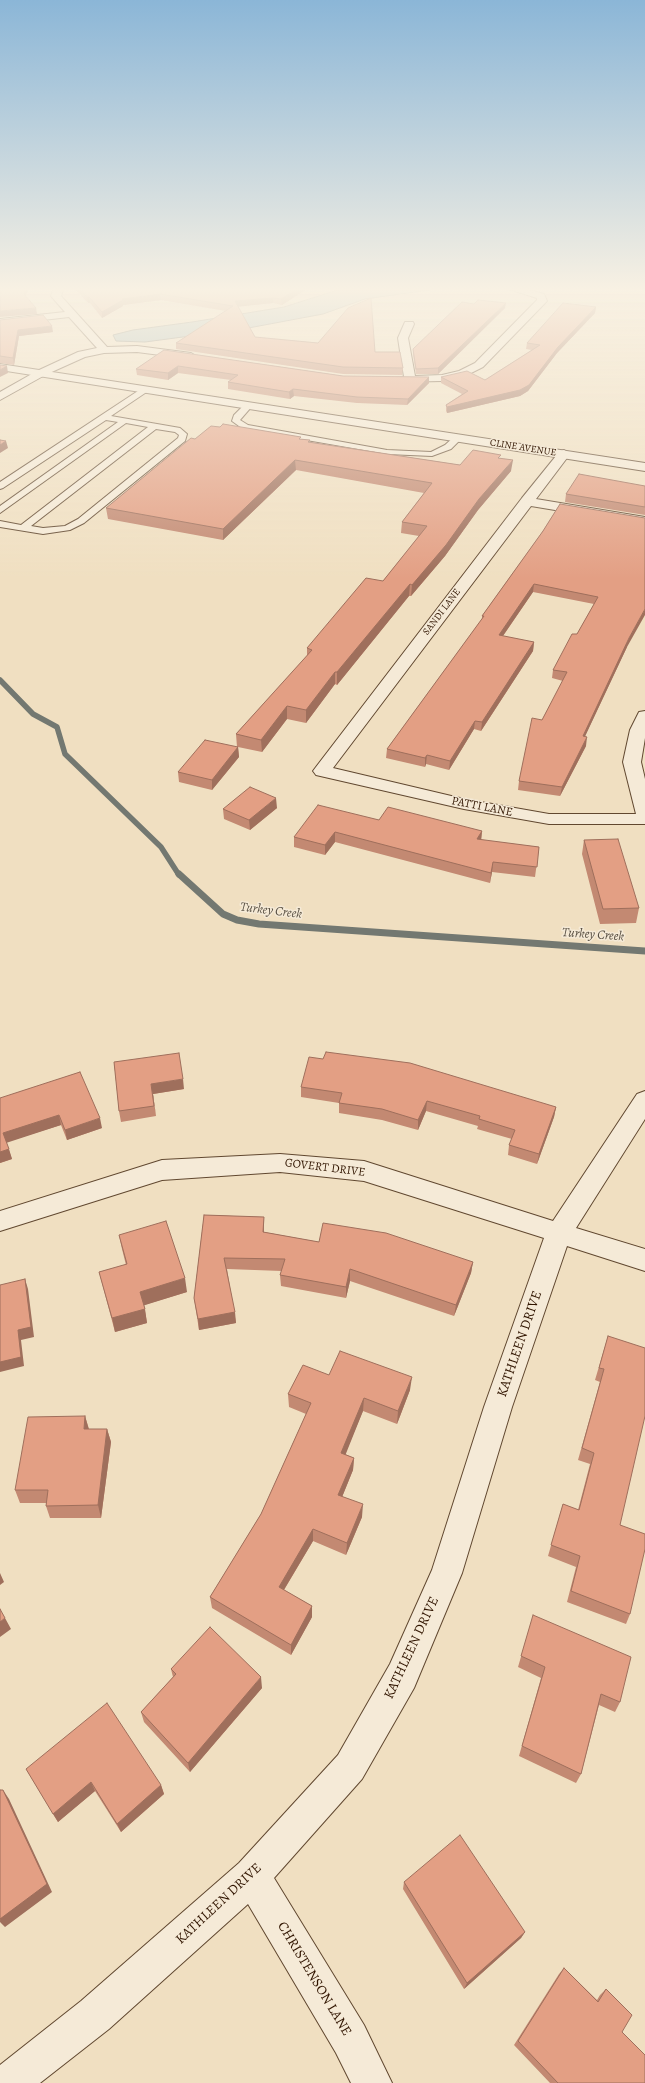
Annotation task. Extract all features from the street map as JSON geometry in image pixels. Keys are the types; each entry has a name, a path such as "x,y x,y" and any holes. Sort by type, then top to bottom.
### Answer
{"street":[{"path":"0,397 22,384"},
{"name":"CLINE AVENUE","path":"115,384 645,467"},
{"name":"SANDI LANE","path":"322,771 564,454"},
{"path":"527,501 645,520"},
{"path":"645,716 638,730 632,762 645,815"},
{"name":"PATTI LANE","path":"322,771 464,804 549,819 645,819"},
{"name":"KATHLEEN DRIVE","path":"9,2083 95,2015 252,1876 350,1767 402,1676 447,1573 498,1407 559,1233 645,1100"},
{"name":"GOVERT DRIVE","path":"0,1222 162,1170 280,1163 364,1171 645,1260"},
{"name":"CHRISTENSON LANE","path":"252,1876 350,2039 372,2083"}],"lane":[{"path":"0,486 147,389"},
{"path":"249,405 237,416 236,421 246,427 387,452 412,455 432,454 448,447 458,438"},
{"path":"0,524 55,531 67,528 81,521 182,439 183,434 177,430 103,417"},
{"path":"0,510 124,421"},
{"path":"23,528 155,426"}],"building":[{"path":"241,384 422,384 408,399 357,397 293,389 289,392"},
{"path":"455,384 530,384 520,390 447,407 446,405 468,391"},
{"path":"223,424 301,437 299,439 310,440 308,442 460,465 473,450 501,455 498,458 513,460 479,499 446,545 412,585 410,584 337,672 335,672 306,710 287,706 261,740 236,734 312,650 307,648 366,578 383,581 427,526 402,522 432,483 295,460 223,529 106,508 191,438 195,439 211,426 220,427"},
{"path":"0,440 6,441 0,445"},
{"path":"579,474 645,486 645,507 566,494"},
{"path":"560,504 645,518 645,609 629,638 583,736 587,737 562,787 519,781 532,718 542,720 567,672 553,670 572,634 577,634 598,597 534,584 499,635 534,642 482,722 475,721 450,761 427,755 425,758 387,749 484,616 482,616 543,531"},
{"path":"205,740 238,747 212,780 178,772"},
{"path":"250,787 276,798 249,820 223,809"},
{"path":"318,805 379,820 388,807 482,831 477,839 539,847 537,867 493,862 491,873 335,832 325,845 294,837"},
{"path":"618,839 639,908 603,909 584,840"},
{"path":"326,1052 410,1063 556,1107 539,1154 509,1145 515,1130 479,1119 480,1116 427,1101 418,1120 382,1109 339,1103 342,1093 301,1087 309,1057 323,1059"},
{"path":"179,1053 183,1079 151,1084 154,1106 119,1111 114,1062"},
{"path":"80,1072 100,1118 65,1130 59,1115 3,1133 9,1149 0,1152 0,1098"},
{"path":"204,1215 264,1217 263,1232 319,1242 323,1223 386,1233 473,1262 456,1305 350,1269 346,1287 280,1275 285,1259 224,1258 235,1312 198,1319 194,1298"},
{"path":"166,1221 185,1278 140,1292 145,1309 112,1318 99,1272 127,1264 119,1235"},
{"path":"25,1279 31,1327 18,1330 21,1357 0,1362 0,1285"},
{"path":"608,1336 645,1348 645,1416 620,1525 645,1534 645,1549 630,1614 571,1591 580,1556 551,1545 563,1504 579,1510 594,1453 582,1448 604,1369 599,1368"},
{"path":"340,1351 412,1377 398,1411 364,1398 341,1453 354,1458 338,1495 363,1504 347,1543 313,1529 279,1587 312,1606 291,1645 210,1597 261,1514 311,1403 288,1394 303,1365 329,1375"},
{"path":"85,1416 84,1429 107,1429 98,1505 46,1506 48,1490 15,1490 28,1417"},
{"path":"0,1609 5,1618 0,1622"},
{"path":"533,1615 631,1657 620,1702 601,1694 581,1774 522,1746 545,1667 521,1656"},
{"path":"210,1627 261,1677 188,1763 141,1712 176,1674 171,1669"},
{"path":"107,1703 161,1785 117,1824 91,1782 53,1814 26,1769"},
{"path":"0,1790 3,1790 47,1884 0,1919"},
{"path":"460,1835 525,1932 467,1983 404,1882"},
{"path":"564,1968 598,2002 606,1989 632,2015 622,2032 645,2055 645,2083 558,2083 518,2041"}],"waterway":[{"name":"Turkey Creek","path":"0,680 33,714 57,727 65,754 161,847 179,875"},
{"name":"Turkey Creek","path":"179,874 223,914 237,920 259,924 645,951"}]}
